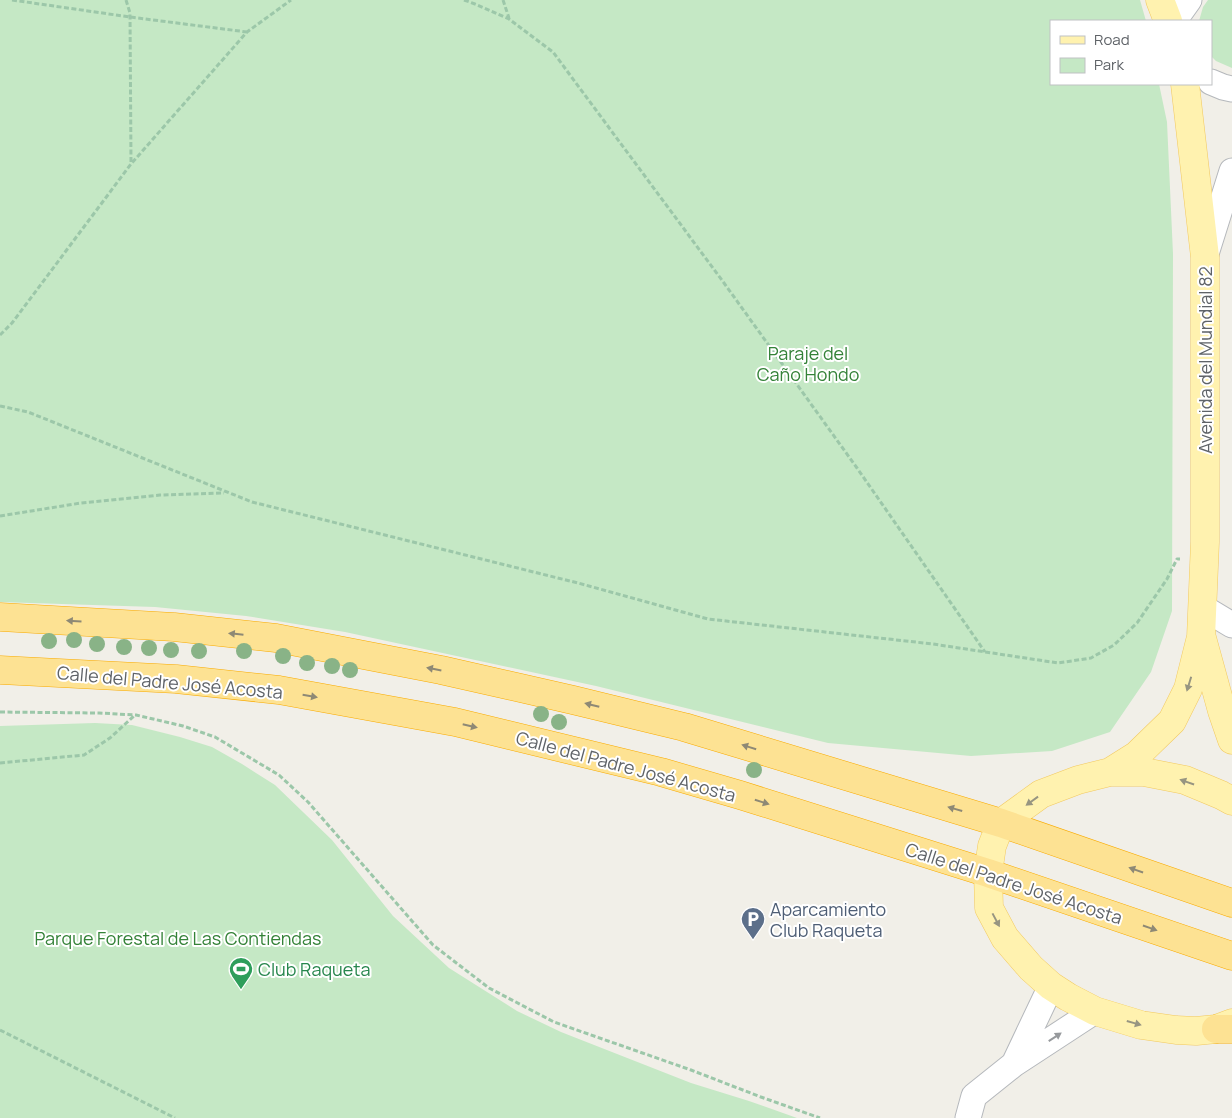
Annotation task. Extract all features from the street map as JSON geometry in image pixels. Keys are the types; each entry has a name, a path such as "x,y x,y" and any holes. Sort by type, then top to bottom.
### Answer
{"highway":[{"path":"0,617 174,627 276,638 441,670 564,698 684,728 1001,823 1232,903"},
{"name":"Calle del Padre José Acosta","path":"0,670 176,679 278,690 455,722 661,772 988,873 1232,956"}],"main road":[{"path":"1160,0 1168,20"},
{"name":"Avenida del Mundial 82","path":"1110,772 1137,755 1172,721 1188,689 1201,637 1205,542 1205,257 1184,85"},
{"name":"Avenida del Mundial 82","path":"1201,637 1232,740"},
{"path":"1226,1027 1196,1031 1140,1025 1095,1011 1051,986 1031,968 1005,938 989,908 988,873 992,846 1001,823 1041,794 1078,780 1110,772 1144,772 1184,780 1232,801"}],"street":[{"path":"1175,20 1189,0"},
{"path":"1212,82 1232,89"},
{"path":"1205,257 1232,171"},
{"path":"1202,607 1232,625"},
{"path":"1014,1064 1051,986"},
{"path":"968,1118 974,1096 1014,1064 1095,1011"}],"path":[{"path":"12,0 247,32"},
{"path":"126,0 130,13 131,164"},
{"path":"0,335 12,323 131,164 247,32 291,0"},
{"path":"464,0 509,18 553,52 736,299 985,652"},
{"path":"503,0 509,18"},
{"path":"0,406 28,412 252,502 578,583 708,619 933,644 1058,663 1091,658 1114,645 1137,624 1150,606"},
{"path":"0,516 160,495 228,493"},
{"path":"0,712 99,712 136,715 184,726 215,737 279,775 308,802 432,945 489,988 554,1022 820,1118"},
{"path":"0,763 84,755 110,738 136,715"},
{"path":"0,1030 175,1118"}],"green space":[{"name":"Paraje del Caño Hondo","path":"0,0 1140,0 1146,20 1050,20 1050,85 1159,85 1167,122 1173,254 1172,611 1151,672 1110,732 1052,751 971,756 828,743 596,686 345,632 246,616 155,607 0,602"},
{"path":"1208,0 1232,0 1232,68 1216,61 1212,57 1212,20 1199,20 1203,7"},
{"name":"Parque Forestal de Las Contiendas","path":"95,723 132,725 212,747 275,785 332,840 393,916 449,968 517,1011 561,1032 691,1083 797,1118 0,1118 0,726"}],"place":[{"name":"Aparcamiento Club Raqueta","path":"753,940"},
{"name":"Club Raqueta","path":"241,990"}]}
